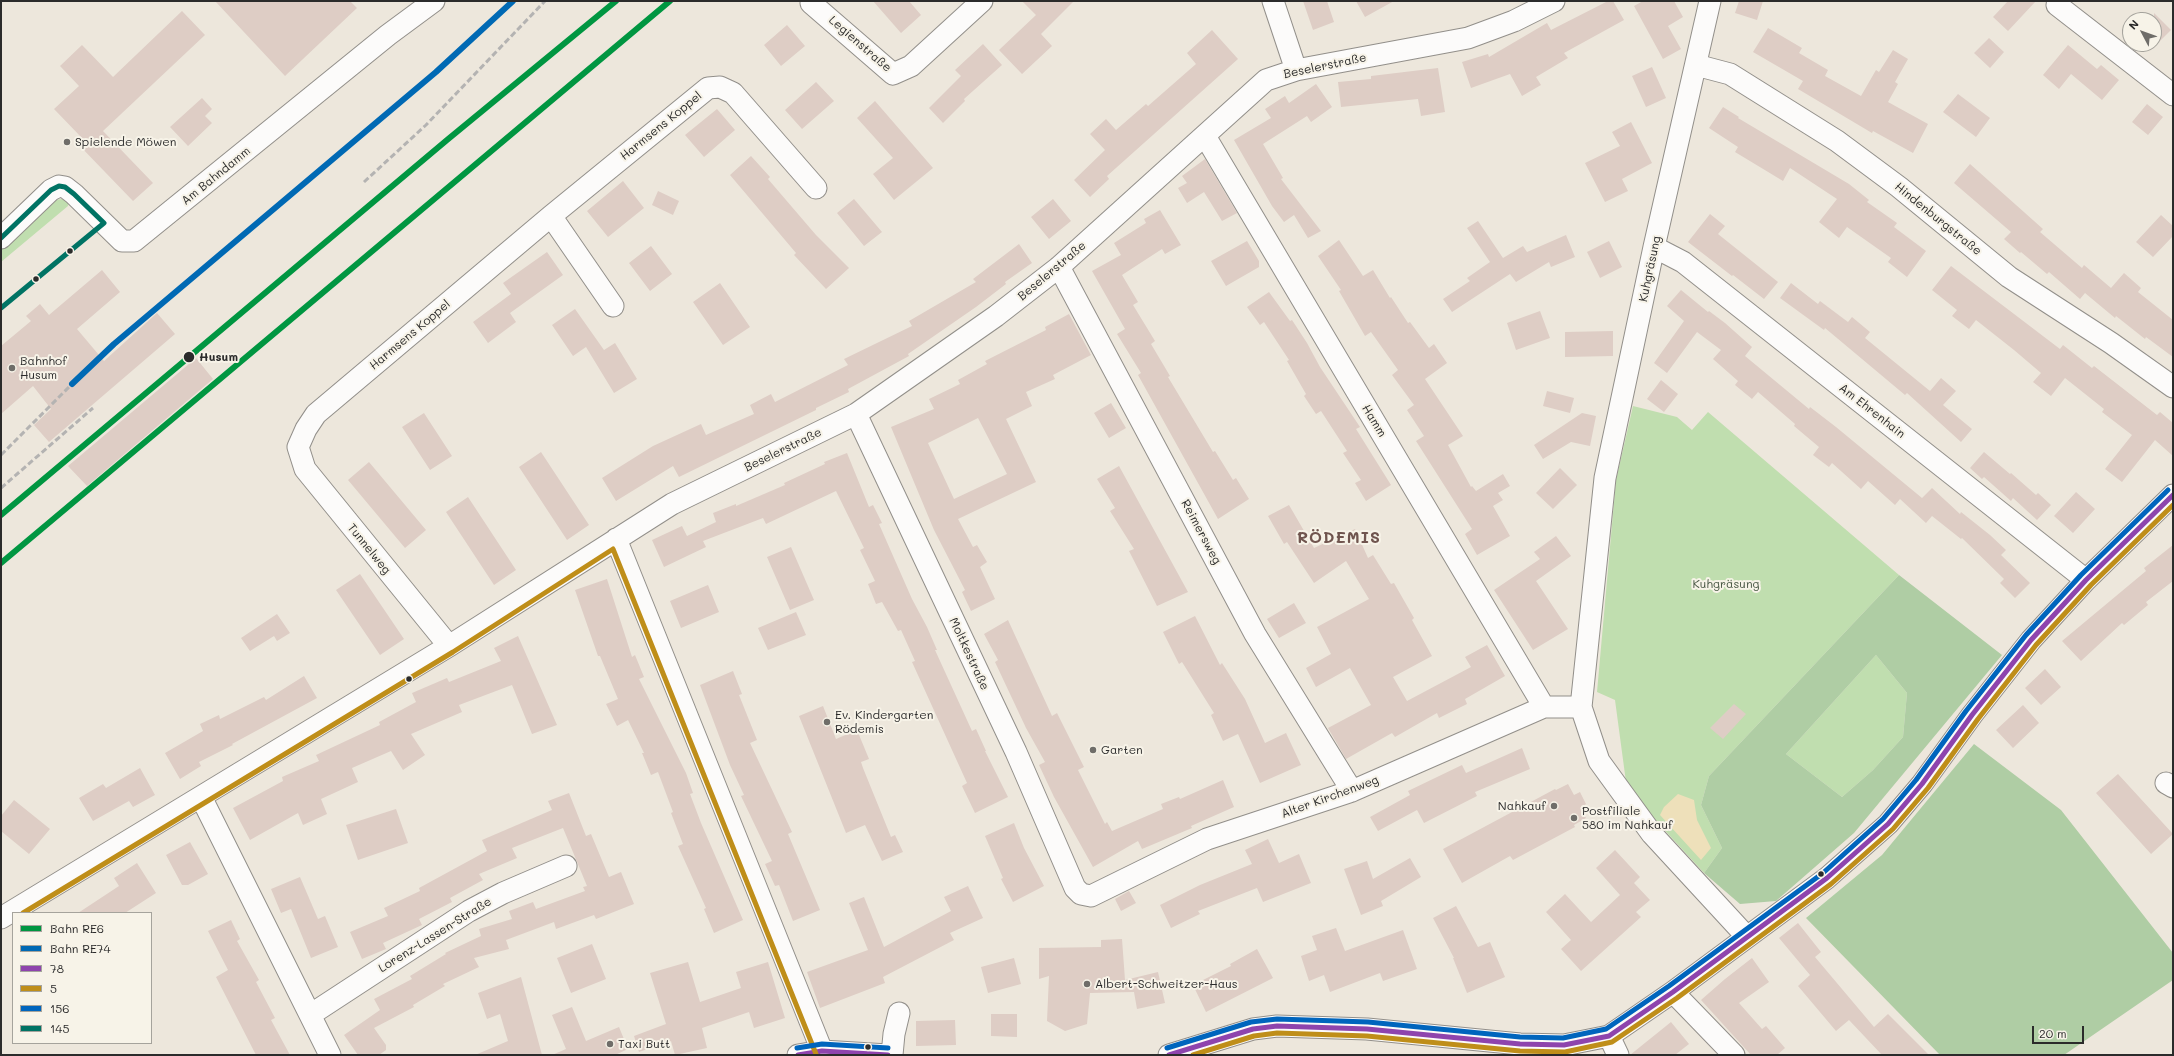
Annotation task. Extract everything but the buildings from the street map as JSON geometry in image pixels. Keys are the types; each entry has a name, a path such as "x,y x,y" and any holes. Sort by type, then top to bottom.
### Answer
{"street":[{"name":"Am Bahndamm","path":"1,238 51,190 59,186 65,187 74,194 122,241 134,241 388,35 434,1"},
{"name":"Legienstraße","path":"812,3 893,74 911,66 982,1"},
{"path":"1274,1 1296,70"},
{"name":"Beselerstraße","path":"1,918 449,646 616,538 672,504 856,414 996,316 1059,267 1266,80 1296,70 1468,38 1514,21 1554,1"},
{"name":"Kuhgräsung","path":"1710,1 1654,247 1605,478 1581,707 1599,760 1652,834 1747,937"},
{"path":"2057,5 2173,95"},
{"name":"Hindenburgstraße","path":"1696,65 1730,74 1838,141 1900,187 2009,277 2111,343 2173,387"},
{"name":"Harmsens Koppel","path":"298,447 306,429 316,414 551,216 708,88 720,87 733,93 816,188"},
{"name":"Hamm","path":"1205,136 1544,707"},
{"path":"551,216 613,306"},
{"name":"Am Ehrenhain","path":"1654,247 1683,262 2086,580"},
{"name":"Reimersweg","path":"1059,267 1255,634 1352,791"},
{"name":"Moltkestraße","path":"856,414 1016,752 1075,888 1081,894"},
{"name":"Tunnelweg","path":"298,447 308,473 449,646"},
{"path":"1170,1055 1253,1029 1277,1026 1367,1029 1519,1049 1564,1045 1609,1036 1673,992 1827,878 1888,824 1922,784 1972,715 2031,640 2086,580 2173,495"},
{"path":"616,538 808,1054 888,1055"},
{"name":"Alter Kirchenweg","path":"1081,894 1091,896 1207,840 1352,791 1544,707 1581,707"},
{"path":"201,797 330,1055"},
{"name":"Lorenz-Lassen-Straße","path":"310,1015 469,911 503,893 566,866"},
{"path":"1673,992 1734,1055"},
{"path":"892,1055 894,1034 899,1013"},
{"path":"1609,1036 1618,1055"}],"green space":[{"path":"62,199 69,201 68,206 1,262 1,250 43,210 55,200"},
{"name":"Kuhgräsung","path":"1633,406 1677,417 1692,430 1708,412 1899,575 1709,776 1701,805 1722,848 1704,873 1645,809 1626,782 1615,700 1597,692 1616,480"},
{"path":"1899,575 2002,655 1854,833 1776,901 1740,904 1704,873 1722,848 1701,805 1709,776","holes":["1876,655 1907,693 1903,737 1873,770 1842,797 1786,754"]},
{"path":"1876,655 1907,693 1903,737 1873,770 1842,797 1786,754"},
{"path":"1974,744 2061,810 2173,953 2173,980 2064,1055 1940,1055 1806,918 1882,855"}],"sand":[{"path":"1678,794 1694,800 1697,820 1711,848 1701,860 1660,815 1664,807"}],"railway":[{"path":"364,182 426,125 545,1"},
{"path":"1,455 72,384"},
{"path":"1,488 93,408"}],"rail line":[{"name":"RE74","path":"72,384 114,344 436,72 513,1"},
{"name":"RE6","path":"1,515 447,140 616,1"},
{"name":"RE6","path":"1,563 670,1"}],"transit line":[{"name":"145","path":"1,238 51,190 59,186 65,187 74,194 104,223"},
{"name":"145","path":"1,308 104,223"},
{"name":"156","path":"1167,1048 1251,1022 1277,1019 1368,1022 1520,1037 1563,1038 1606,1029 1669,986 1823,873 1883,819 1916,780 1966,711 2026,635 2081,575 2168,490"},
{"name":"78","path":"1169,1055 1253,1029 1277,1026 1367,1029 1520,1044 1564,1045 1609,1036 1673,992 1827,878 1888,824 1922,784 1972,715 2031,640 2086,580 2173,495"},
{"name":"5","path":"1193,1055 1254,1036 1277,1033 1367,1036 1520,1051 1565,1052 1612,1042 1677,998 1831,884 1893,829 1928,788 1978,719 2036,645 2091,585 2173,505"},
{"name":"5","path":"25,912 453,652 613,549 816,1054"},
{"name":"156","path":"797,1048 822,1044 888,1048"},
{"name":"78","path":"798,1055 822,1051 888,1055"}],"place":[{"name":"Spielende Möwen","path":"67,142"},
{"name":"Husum","path":"189,357"},
{"name":"Bahnhof Husum","path":"12,368"},
{"name":"Ev. Kindergarten Rödemis","path":"827,722"},
{"name":"Garten","path":"1093,750"},
{"name":"Nahkauf","path":"1554,806"},
{"name":"Postfiliale 580 im Nahkauf","path":"1574,818"},
{"name":"Albert-Schweitzer-Haus","path":"1087,984"},
{"name":"Taxi Butt","path":"610,1044"}],"district":[{"name":"RÖDEMIS","path":"1339,538"}]}
